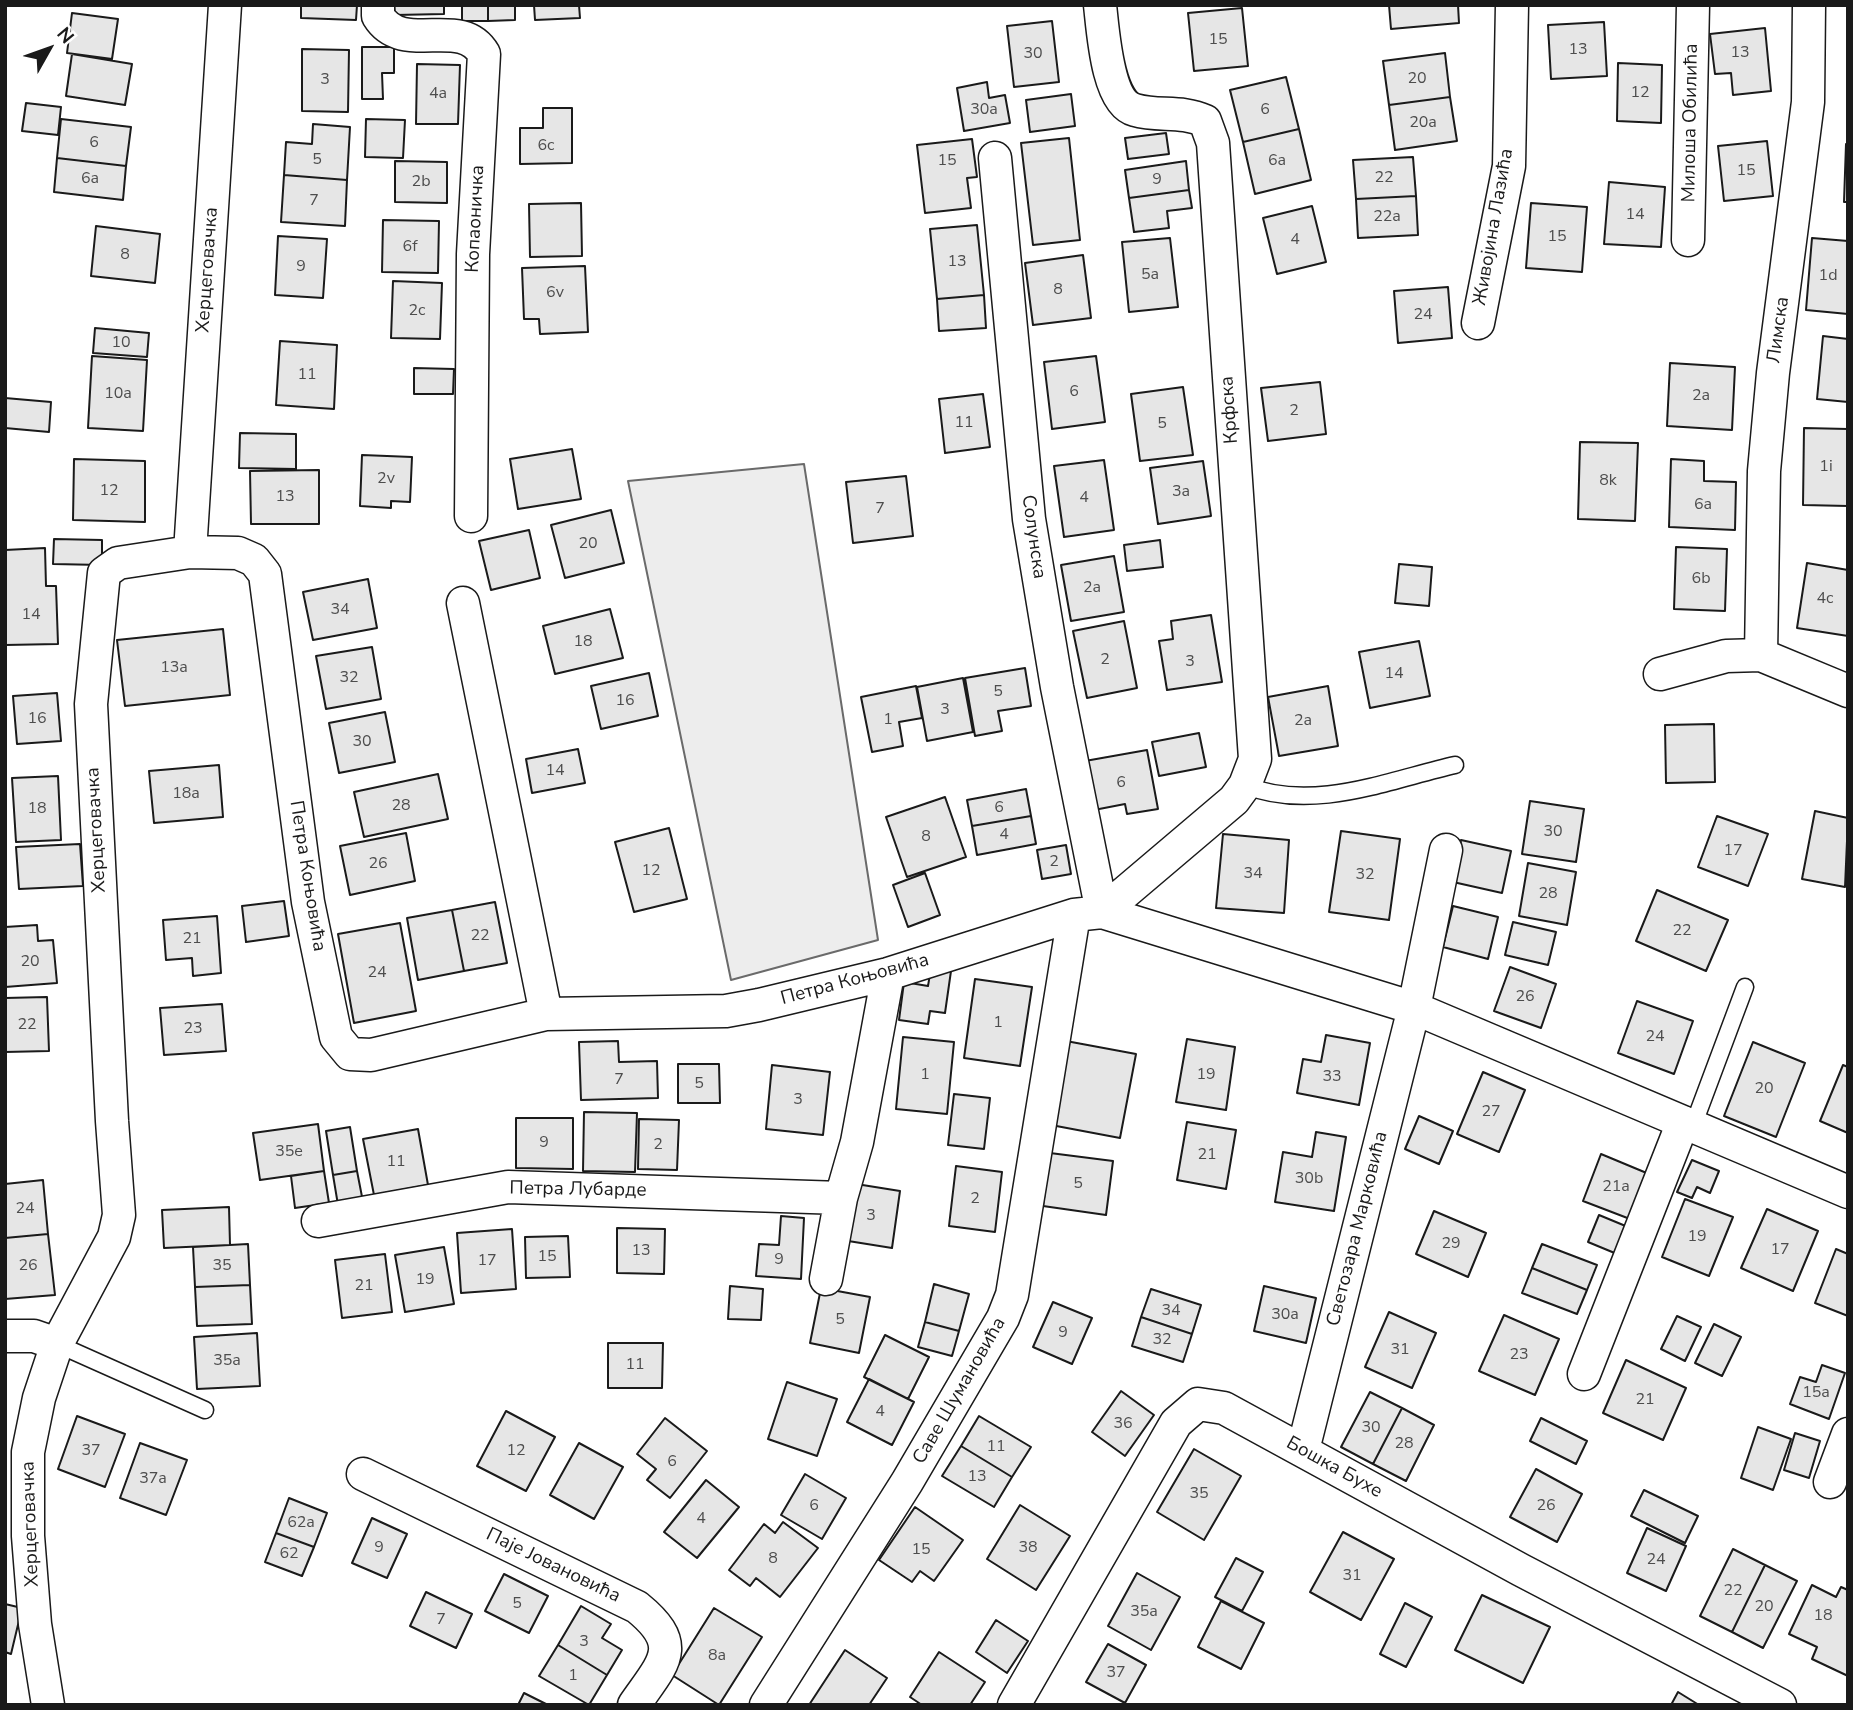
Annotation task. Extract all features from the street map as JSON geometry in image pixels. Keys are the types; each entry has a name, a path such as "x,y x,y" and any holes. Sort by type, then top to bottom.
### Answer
{"street":[{"name":"Херцеговачка","path":"48,1705 35,1624 27,1486 34,1418 57,1344 114,1237 119,1214 91,704 100,591 104,573 118,563 190,552 225,5"},
{"name":"Копаоничка","path":"378,5 378,16 394,33 406,36 458,35 479,45 484,54 473,254 471,516"},
{"name":"Крфска","path":"1100,5 1114,90 1121,102 1134,110 1189,114 1205,121 1213,142 1255,759 1245,785"},
{"name":"Живојина Лазића","path":"1478,323 1509,166 1512,5"},
{"name":"Милоша Обилића","path":"1689,240 1693,5"},
{"name":"Лимска","path":"1761,655 1764,471 1773,373 1808,102 1809,5"},
{"name":"Солунска","path":"995,158 1029,519 1057,687 1088,913"},
{"name":"Петра Коњовића","path":"190,552 238,553 254,559 265,575 308,902 336,1037 351,1055 371,1055 546,1014 726,1011 888,974 1088,913"},
{"path":"463,603 546,1014"},
{"path":"1660,674 1726,656 1761,655 1848,691"},
{"path":"1088,913 1234,800 1245,785"},
{"name":"Светозара Марковића","path":"1303,1450 1414,1008 1446,850"},
{"path":"1088,913 1414,1008 1848,1192"},
{"name":"Саве Шумановића","path":"766,1705 907,1482 1003,1318 1014,1283 1088,913"},
{"path":"826,1279 841,1198 857,1142 888,974"},
{"path":"1584,1374 1688,1124"},
{"name":"Петра Лубарде","path":"318,1221 508,1187 841,1198"},
{"path":"5,1336 34,1336 57,1344"},
{"name":"Бошка Бухе","path":"1014,1705 1176,1423 1198,1404 1224,1408 1521,1570 1780,1705"},
{"path":"1830,1482 1848,1434"},
{"name":"Паје Јовановића","path":"363,1474 637,1607 656,1622 665,1643 666,1659 634,1705"}],"lane":[{"path":"1245,785 1280,797 1318,797 1455,765"},
{"path":"1688,1124 1745,987"},
{"path":"57,1344 205,1410"}],"shaded area":[{"path":"804,464 878,940 731,980 628,481"}],"building":[{"path":"301,5 357,5 356,20 301,18"},
{"path":"394,5 444,5 444,14 395,15"},
{"path":"462,5 488,5 488,21 462,21"},
{"path":"488,5 515,5 515,20 488,21"},
{"path":"534,5 579,5 580,18 535,20"},
{"path":"1389,5 1458,5 1459,23 1391,29"},
{"path":"1242,8 1248,66 1194,71 1188,13"},
{"path":"72,13 118,19 112,59 67,53"},
{"path":"1052,21 1059,82 1014,87 1007,26"},
{"path":"1604,22 1607,76 1551,79 1548,25"},
{"path":"1765,28 1771,91 1733,95 1731,73 1715,74 1710,34"},
{"path":"362,47 394,47 394,73 382,73 383,99 362,99"},
{"path":"302,49 349,50 348,112 302,111"},
{"path":"1445,53 1450,97 1389,105 1383,61"},
{"path":"72,54 132,64 125,105 66,96"},
{"path":"1618,63 1662,65 1661,123 1617,121"},
{"path":"417,64 460,65 458,124 416,124"},
{"path":"1286,77 1299,129 1243,142 1230,90"},
{"path":"987,82 989,98 1005,95 1010,123 964,131 957,88"},
{"path":"1071,94 1075,126 1030,132 1026,100"},
{"path":"1450,97 1457,141 1395,150 1389,105"},
{"path":"26,103 61,107 58,135 22,131"},
{"path":"543,108 572,108 572,163 520,164 520,128 543,128"},
{"path":"61,119 131,127 126,166 57,158"},
{"path":"366,119 405,120 403,158 365,157"},
{"path":"313,124 350,127 347,180 284,175 286,142 312,144"},
{"path":"1299,129 1311,180 1255,194 1243,142"},
{"path":"1166,133 1169,154 1128,159 1125,138"},
{"path":"1069,138 1080,240 1033,245 1021,143"},
{"path":"972,139 977,177 967,178 971,208 925,213 917,145"},
{"path":"1767,141 1773,196 1724,201 1718,146"},
{"path":"1846,144 1848,202 1844,202"},
{"path":"1413,157 1416,196 1356,199 1353,160"},
{"path":"57,158 126,166 123,200 54,192"},
{"path":"395,161 447,162 447,203 395,202"},
{"path":"1186,161 1189,190 1129,198 1125,170"},
{"path":"284,175 347,180 345,226 281,222"},
{"path":"1609,182 1665,187 1661,247 1604,244"},
{"path":"1189,190 1192,208 1167,211 1169,228 1134,232 1129,198"},
{"path":"1416,196 1418,235 1358,238 1356,199"},
{"path":"581,203 582,256 530,257 529,204"},
{"path":"1531,203 1587,207 1582,272 1526,268"},
{"path":"1312,206 1326,262 1277,274 1263,218"},
{"path":"383,220 439,221 438,273 382,272"},
{"path":"977,225 984,295 937,299 930,229"},
{"path":"96,226 160,234 155,283 91,276"},
{"path":"278,236 327,239 323,298 275,295"},
{"path":"1170,238 1178,307 1129,312 1122,242"},
{"path":"1812,238 1848,241 1848,314 1806,310"},
{"path":"1083,255 1091,318 1033,325 1025,263"},
{"path":"585,266 588,332 540,334 539,319 524,319 522,268"},
{"path":"393,281 442,283 440,339 391,338"},
{"path":"1448,287 1452,338 1398,343 1394,291"},
{"path":"984,295 986,328 939,331 937,299"},
{"path":"95,328 149,333 147,357 93,353"},
{"path":"1823,336 1848,339 1848,402 1817,399"},
{"path":"280,341 337,345 334,409 276,405"},
{"path":"92,356 147,360 143,431 88,428"},
{"path":"1096,356 1105,422 1052,429 1044,362"},
{"path":"1670,363 1735,367 1732,430 1667,426"},
{"path":"414,368 454,369 453,394 414,394"},
{"path":"1320,382 1326,434 1268,441 1261,388"},
{"path":"1183,387 1193,455 1140,461 1131,394"},
{"path":"983,394 990,447 945,453 939,399"},
{"path":"5,398 51,402 49,432 5,428"},
{"path":"1804,428 1848,429 1848,506 1803,505"},
{"path":"240,433 296,434 296,469 239,468"},
{"path":"1580,442 1638,443 1635,521 1578,519"},
{"path":"572,449 581,499 518,509 510,459"},
{"path":"362,455 412,457 410,502 391,501 391,508 360,506"},
{"path":"74,459 145,461 145,522 73,520"},
{"path":"1671,459 1704,461 1704,481 1736,482 1735,530 1669,527"},
{"path":"1104,460 1114,530 1064,537 1054,466"},
{"path":"1203,461 1211,516 1158,524 1150,468"},
{"path":"319,470 319,524 251,524 250,471"},
{"path":"906,476 913,536 853,543 846,482"},
{"path":"611,510 624,563 565,578 551,525"},
{"path":"529,530 540,578 491,590 479,541"},
{"path":"54,539 102,540 102,565 53,564"},
{"path":"1160,540 1163,567 1127,571 1124,545"},
{"path":"1676,547 1727,549 1725,611 1674,609"},
{"path":"45,548 46,586 56,586 58,644 5,645 5,550"},
{"path":"1114,556 1124,612 1071,621 1061,565"},
{"path":"1807,563 1848,570 1848,636 1797,628"},
{"path":"1399,564 1432,567 1429,606 1395,603"},
{"path":"368,579 377,628 313,640 303,592"},
{"path":"610,609 623,658 555,674 543,626"},
{"path":"1211,615 1222,682 1167,690 1159,641 1173,639 1171,621"},
{"path":"1124,621 1137,688 1087,698 1073,631"},
{"path":"223,629 230,695 125,706 117,640"},
{"path":"1419,641 1430,696 1370,708 1359,652"},
{"path":"372,647 381,699 326,709 316,656"},
{"path":"1025,668 1031,706 998,711 1002,731 975,736 965,678"},
{"path":"649,673 658,716 601,729 591,686"},
{"path":"963,678 973,732 927,741 917,687"},
{"path":"916,686 922,718 899,722 903,746 872,752 861,697"},
{"path":"1328,686 1338,746 1279,756 1268,697"},
{"path":"57,693 61,741 17,744 13,696"},
{"path":"385,712 395,762 339,773 329,723"},
{"path":"1714,724 1715,782 1666,783 1665,725"},
{"path":"1199,733 1206,767 1159,776 1152,742"},
{"path":"578,749 585,783 532,793 526,759"},
{"path":"1147,750 1158,809 1127,814 1125,804 1094,810 1085,761"},
{"path":"219,765 223,817 154,823 149,771"},
{"path":"438,774 448,819 364,837 354,792"},
{"path":"58,776 61,840 16,842 12,778"},
{"path":"1026,789 1031,816 972,826 967,800"},
{"path":"945,797 966,857 907,877 886,817"},
{"path":"1530,801 1584,809 1576,862 1522,854"},
{"path":"1815,811 1848,818 1845,887 1802,879"},
{"path":"1031,816 1036,844 977,855 972,826"},
{"path":"1717,816 1768,834 1748,886 1698,867"},
{"path":"669,828 687,899 634,912 615,842"},
{"path":"1341,831 1400,839 1389,920 1329,912"},
{"path":"406,833 415,881 350,895 340,846"},
{"path":"1223,834 1289,840 1284,913 1216,908"},
{"path":"1461,840 1511,851 1502,893 1453,882"},
{"path":"80,844 83,886 19,889 16,847"},
{"path":"1066,845 1071,874 1042,879 1037,850"},
{"path":"1528,863 1576,872 1567,925 1519,916"},
{"path":"925,873 940,915 908,927 893,885"},
{"path":"1657,890 1728,920 1706,971 1636,941"},
{"path":"284,901 289,936 246,942 242,906"},
{"path":"495,902 507,963 464,971 452,910"},
{"path":"1453,906 1498,917 1488,959 1443,947"},
{"path":"452,910 464,971 418,980 407,918"},
{"path":"217,916 221,973 193,976 192,958 166,960 163,920"},
{"path":"1513,922 1556,932 1548,965 1505,955"},
{"path":"400,923 416,1011 354,1023 338,934"},
{"path":"37,925 38,941 53,940 57,983 5,987 5,927"},
{"path":"1510,967 1556,984 1541,1028 1494,1011"},
{"path":"931,968 951,971 945,1013 930,1011 928,1024 899,1020 904,982 928,986"},
{"path":"975,979 1032,987 1020,1066 964,1058"},
{"path":"47,997 49,1051 5,1052 5,998"},
{"path":"1637,1001 1693,1021 1674,1074 1618,1053"},
{"path":"222,1004 226,1051 164,1055 160,1008"},
{"path":"1326,1035 1370,1043 1359,1105 1297,1093 1303,1059 1321,1062"},
{"path":"903,1037 954,1042 947,1114 896,1109"},
{"path":"1187,1039 1235,1047 1226,1110 1176,1102"},
{"path":"618,1041 619,1062 657,1061 658,1098 581,1100 579,1042"},
{"path":"1066,1041 1136,1054 1120,1138 1051,1125"},
{"path":"1753,1042 1805,1063 1776,1137 1724,1116"},
{"path":"678,1064 719,1064 720,1103 678,1103"},
{"path":"772,1065 830,1072 823,1135 766,1129"},
{"path":"1843,1065 1848,1067 1848,1133 1820,1121"},
{"path":"1483,1072 1525,1090 1499,1152 1457,1134"},
{"path":"954,1094 990,1098 984,1149 948,1145"},
{"path":"584,1112 637,1113 635,1172 583,1171"},
{"path":"1419,1116 1453,1131 1439,1164 1405,1149"},
{"path":"516,1118 573,1118 573,1169 516,1168"},
{"path":"639,1119 679,1120 677,1170 638,1169"},
{"path":"1187,1122 1236,1130 1226,1189 1177,1180"},
{"path":"318,1124 324,1171 260,1180 253,1133"},
{"path":"350,1127 357,1171 333,1175 326,1131"},
{"path":"418,1129 428,1185 374,1195 363,1139"},
{"path":"1316,1132 1346,1137 1334,1211 1275,1202 1283,1152 1312,1157"},
{"path":"1050,1153 1113,1161 1106,1215 1043,1206"},
{"path":"1601,1154 1649,1174 1630,1219 1583,1201"},
{"path":"1692,1160 1719,1171 1710,1193 1697,1187 1692,1198 1677,1192"},
{"path":"956,1166 1002,1172 995,1232 949,1226"},
{"path":"324,1171 329,1203 295,1208 291,1176"},
{"path":"357,1171 364,1207 339,1211 333,1175"},
{"path":"43,1180 48,1234 5,1238 5,1184"},
{"path":"850,1183 900,1191 892,1248 842,1240"},
{"path":"1685,1199 1733,1217 1709,1276 1662,1257"},
{"path":"229,1207 230,1245 164,1248 162,1210"},
{"path":"1767,1209 1818,1231 1793,1291 1741,1268"},
{"path":"1434,1211 1486,1233 1468,1277 1416,1254"},
{"path":"1599,1215 1628,1227 1617,1254 1588,1242"},
{"path":"781,1216 804,1218 801,1279 756,1276 759,1244 779,1245"},
{"path":"617,1228 665,1229 664,1274 617,1273"},
{"path":"512,1229 516,1289 461,1293 457,1233"},
{"path":"48,1234 55,1295 5,1299 5,1238"},
{"path":"568,1236 570,1277 526,1278 525,1237"},
{"path":"248,1244 250,1285 195,1287 193,1247"},
{"path":"1542,1244 1597,1265 1587,1290 1532,1268"},
{"path":"444,1247 454,1304 405,1312 395,1255"},
{"path":"1836,1249 1848,1254 1848,1316 1815,1303"},
{"path":"385,1254 392,1312 342,1318 335,1260"},
{"path":"1532,1268 1587,1290 1577,1314 1522,1293"},
{"path":"934,1284 969,1294 959,1331 925,1322"},
{"path":"250,1285 252,1324 197,1326 195,1287"},
{"path":"730,1286 763,1289 761,1320 728,1319"},
{"path":"1264,1286 1316,1298 1306,1343 1254,1331"},
{"path":"821,1288 870,1297 859,1353 810,1343"},
{"path":"1151,1289 1201,1305 1192,1334 1141,1317"},
{"path":"1053,1302 1092,1318 1072,1364 1033,1347"},
{"path":"1389,1312 1436,1333 1412,1388 1365,1367"},
{"path":"1504,1315 1559,1339 1535,1395 1479,1371"},
{"path":"1677,1316 1701,1327 1685,1361 1661,1349"},
{"path":"1141,1317 1192,1334 1183,1362 1132,1346"},
{"path":"925,1322 959,1331 952,1356 918,1347"},
{"path":"1714,1324 1741,1337 1722,1376 1695,1363"},
{"path":"257,1333 260,1386 197,1389 194,1337"},
{"path":"885,1335 929,1357 908,1399 864,1377"},
{"path":"608,1343 663,1343 662,1388 608,1388"},
{"path":"1626,1360 1686,1388 1663,1440 1603,1413"},
{"path":"1822,1365 1845,1373 1829,1419 1790,1404 1800,1377 1816,1382"},
{"path":"869,1379 914,1402 892,1445 847,1422"},
{"path":"787,1382 837,1399 817,1456 768,1439"},
{"path":"1121,1391 1154,1415 1125,1456 1092,1432"},
{"path":"1370,1392 1402,1408 1373,1464 1341,1447"},
{"path":"1402,1408 1434,1425 1406,1481 1373,1464"},
{"path":"506,1411 555,1437 526,1491 477,1466"},
{"path":"77,1416 125,1434 105,1487 58,1469"},
{"path":"979,1416 1031,1447 1012,1477 961,1446"},
{"path":"665,1418 707,1451 670,1498 647,1480 656,1469 637,1454"},
{"path":"1541,1418 1587,1441 1576,1464 1530,1441"},
{"path":"1758,1427 1791,1439 1773,1490 1741,1478"},
{"path":"1795,1433 1820,1441 1809,1478 1784,1470"},
{"path":"140,1443 187,1460 166,1515 120,1498"},
{"path":"579,1443 623,1467 594,1519 550,1495"},
{"path":"961,1446 1012,1477 994,1507 942,1476"},
{"path":"1194,1449 1241,1476 1204,1540 1157,1512"},
{"path":"1536,1469 1582,1494 1557,1542 1510,1517"},
{"path":"805,1474 846,1498 822,1539 781,1515"},
{"path":"706,1480 739,1507 697,1558 664,1532"},
{"path":"1644,1490 1698,1516 1685,1543 1631,1516"},
{"path":"289,1498 327,1513 314,1547 276,1533"},
{"path":"1020,1505 1070,1536 1036,1590 987,1559"},
{"path":"915,1507 963,1540 934,1581 920,1571 912,1582 879,1560"},
{"path":"372,1518 407,1534 387,1578 352,1563"},
{"path":"783,1522 818,1548 780,1597 756,1578 750,1586 729,1570 764,1524 775,1533"},
{"path":"1647,1528 1686,1546 1666,1591 1627,1573"},
{"path":"1343,1532 1394,1559 1361,1620 1310,1592"},
{"path":"276,1533 314,1547 302,1576 265,1562"},
{"path":"1733,1549 1765,1565 1732,1632 1700,1616"},
{"path":"1236,1558 1263,1572 1242,1611 1215,1597"},
{"path":"1765,1565 1797,1581 1763,1648 1732,1632"},
{"path":"1137,1573 1180,1597 1151,1650 1108,1626"},
{"path":"504,1574 548,1596 529,1633 485,1611"},
{"path":"1812,1585 1836,1597 1841,1587 1848,1590 1848,1676 1812,1659 1817,1647 1789,1634"},
{"path":"426,1592 472,1614 456,1648 410,1626"},
{"path":"1482,1595 1550,1627 1523,1683 1455,1650"},
{"path":"1221,1601 1264,1623 1241,1669 1198,1647"},
{"path":"1405,1603 1432,1617 1406,1667 1380,1654"},
{"path":"5,1604 22,1608 11,1654 5,1652"},
{"path":"581,1606 611,1624 602,1638 622,1650 607,1675 558,1645"},
{"path":"714,1608 762,1637 719,1705 672,1675"},
{"path":"996,1620 1028,1641 1007,1673 976,1652"},
{"path":"1108,1644 1146,1665 1125,1703 1086,1682"},
{"path":"558,1645 607,1675 589,1705 539,1676"},
{"path":"845,1650 887,1678 869,1705 809,1705"},
{"path":"939,1652 985,1682 970,1705 922,1705 910,1697"},
{"path":"1678,1692 1699,1705 1671,1705"},
{"path":"524,1693 548,1705 518,1705"}]}
